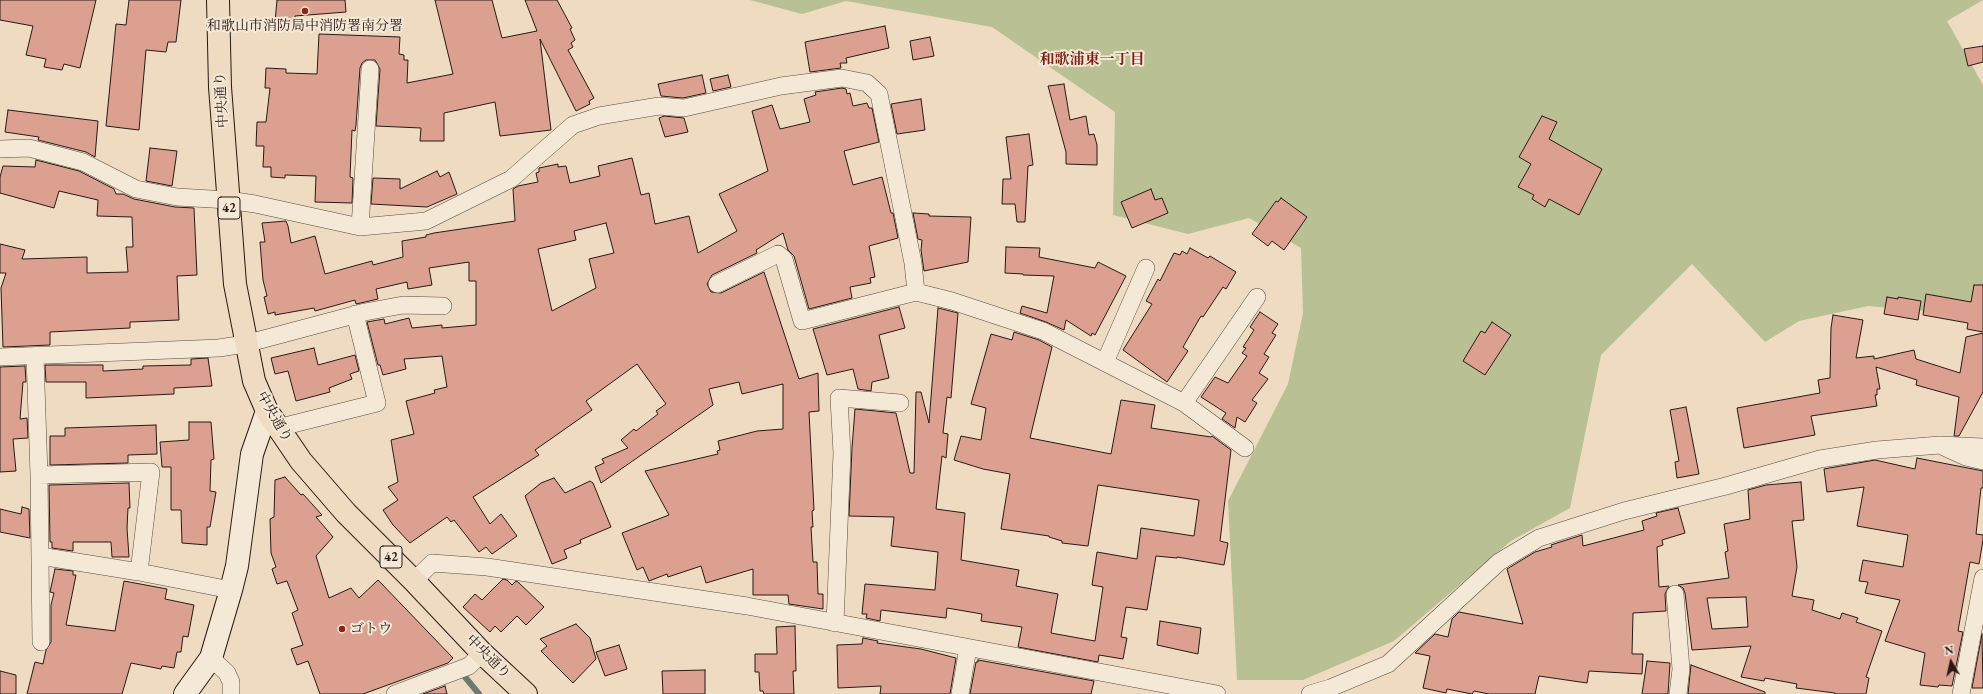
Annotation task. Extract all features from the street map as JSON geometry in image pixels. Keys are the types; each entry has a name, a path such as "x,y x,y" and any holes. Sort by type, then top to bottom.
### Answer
{"highway":[{"name":"中央通り","path":"218,0 220,87 235,284 245,344 254,382 272,420 301,461 346,513 482,652 526,694"}],"street":[{"path":"360,227 370,69"},
{"path":"0,149 29,148 83,162 136,189 178,196 228,200 360,227 426,221 511,179 573,125 599,116 659,106 684,108 781,86 842,78 867,83 879,94 898,184 916,292"},
{"path":"717,284 778,254 784,259 802,321 916,292 952,301 1043,331 1184,403 1245,448"},
{"path":"1104,362 1146,268"},
{"path":"1184,403 1257,297"},
{"path":"0,357 219,348 245,344 355,314 403,305 443,306"},
{"path":"185,694 211,658 231,590 236,566 252,454 272,420 377,403 355,314"},
{"path":"35,356 39,475 41,642"},
{"path":"835,623 842,453 839,398 900,403"},
{"path":"1310,694 1330,688 1388,664 1499,562 1539,538 1624,511 1726,486 1820,459 1877,450 1940,444 1983,447"},
{"path":"1940,444 1966,457 1983,461"},
{"path":"39,475 150,472 139,572"},
{"path":"40,556 139,572 231,590"},
{"path":"414,581 432,563 487,567 747,606 1217,694"},
{"path":"1961,694 1983,578"},
{"path":"1676,594 1680,669 1678,694"},
{"path":"960,694 968,648"},
{"path":"395,694 469,666 482,652"},
{"path":"211,658 227,673 232,682 231,694"}],"green space":[{"path":"750,0 1983,0 1947,21 1983,85 1983,316 1868,306 1799,321 1765,342 1692,264 1601,355 1570,508 1511,541 1394,641 1303,680 1237,680 1228,501 1288,384 1303,313 1301,248 1249,218 1188,234 1113,215 1115,112 992,27 846,1 802,14"}],"building":[{"path":"0,0 96,0 80,68 64,64 62,70 44,67 46,59 26,55 33,26 0,20"},
{"path":"129,0 181,0 176,42 168,42 166,52 146,50 139,130 106,126 116,24 126,25"},
{"name":"和歌山市消防局中消防署南分署","path":"277,0 345,0 346,12 295,16 295,23 275,22"},
{"path":"435,0 492,0 502,38 537,31 525,0 557,0 572,28 570,29 575,40 571,43 573,47 568,50 594,98 589,101 590,104 576,111 540,39 551,130 500,136 495,102 444,113 444,141 420,141 421,128 376,126 380,69 375,60 366,60 362,63 360,68 356,125 355,131 352,130 350,177 353,178 352,203 315,202 316,176 285,175 285,178 271,177 271,167 263,167 264,146 256,146 257,122 266,122 270,88 265,88 266,68 286,69 286,73 317,74 319,34 400,37 399,54 404,55 404,60 408,60 407,83 453,74"},
{"path":"885,26 889,48 846,58 847,63 840,63 841,68 810,72 805,42"},
{"path":"930,37 934,56 913,60 910,41"},
{"path":"1983,46 1983,62 1968,66 1964,49"},
{"path":"702,75 706,93 683,98 661,96 658,84"},
{"path":"728,75 731,87 713,91 710,79"},
{"path":"1064,84 1070,120 1086,116 1089,135 1094,134 1097,145 1097,165 1066,164 1066,152 1048,86"},
{"path":"842,88 846,89 847,94 850,93 853,106 867,103 869,108 872,108 879,142 844,151 853,185 882,177 891,213 893,213 898,238 869,246 875,277 870,278 871,283 850,287 852,298 809,309 794,256 788,250 783,233 756,250 757,253 712,275 707,284 711,292 721,293 764,272 799,379 818,373 819,411 809,412 814,510 812,511 813,527 811,527 813,562 817,562 818,594 823,594 823,609 789,604 788,595 753,595 753,569 706,583 701,566 668,577 667,574 649,581 643,567 637,570 622,533 669,515 645,471 718,454 717,451 720,450 718,441 757,431 783,429 783,384 742,394 739,382 709,389 713,405 601,483 595,467 604,463 602,459 628,448 621,440 634,429 636,431 658,414 656,411 666,404 637,364 586,401 592,410 535,450 539,455 473,497 490,524 501,514 517,536 492,554 486,547 479,552 454,520 451,522 447,517 410,543 393,525 383,510 398,500 388,487 398,482 391,440 414,434 406,401 435,393 434,390 447,387 442,356 404,359 406,369 383,375 380,365 378,365 367,322 384,319 385,324 409,318 412,328 442,325 442,328 476,325 476,281 469,281 469,262 429,268 432,285 408,289 407,282 376,289 378,299 356,304 355,300 315,311 314,308 275,315 275,312 268,314 264,297 267,296 263,280 260,242 265,242 262,223 286,221 291,243 315,236 325,274 372,261 373,265 403,257 402,241 426,237 426,235 434,233 515,221 513,189 518,186 538,182 536,173 539,172 539,168 558,164 558,167 566,166 570,183 600,176 598,166 632,158 641,195 649,193 655,224 689,216 698,253 737,231 719,194 768,171 752,111 772,105 780,129 810,122 804,99 816,95 815,92","holes":["606,223 614,253 589,259 596,288 552,311 538,249 576,240 574,231"]},
{"path":"921,99 925,130 897,134 891,104"},
{"path":"8,110 98,121 95,157 86,152 38,140 39,137 5,132"},
{"path":"664,116 684,118 688,132 665,137 659,118"},
{"path":"1542,116 1557,122 1549,139 1602,169 1579,215 1549,199 1545,207 1532,199 1534,195 1518,187 1531,164 1519,157"},
{"path":"1029,134 1033,165 1028,166 1025,222 1017,222 1015,204 1002,204 1003,179 1011,179 1006,137"},
{"path":"150,148 177,151 172,186 146,181"},
{"path":"36,160 79,171 114,189 116,194 123,194 134,199 175,207 194,208 197,275 177,276 179,320 130,322 130,328 50,332 50,345 3,347 1,288 6,273 0,273 0,244 25,250 22,259 87,257 87,273 128,272 126,247 133,247 132,217 97,216 98,200 59,191 54,208 0,193 0,177 3,166 35,167"},
{"path":"437,171 440,177 449,172 457,194 427,207 371,204 373,178 400,179 400,189"},
{"path":"1151,189 1155,200 1162,198 1168,213 1132,228 1121,202"},
{"path":"1281,198 1307,217 1284,250 1272,241 1268,246 1252,234 1276,201 1278,202"},
{"path":"913,213 929,214 929,216 971,217 968,262 924,271 921,250 922,240 918,239"},
{"path":"1006,247 1040,248 1039,257 1095,268 1098,262 1126,276 1095,335 1092,333 1091,336 1066,320 1064,330 1020,313 1022,306 1047,313 1054,276 1005,273"},
{"path":"1190,248 1208,258 1210,256 1236,272 1226,289 1223,287 1203,317 1201,316 1183,347 1188,351 1167,382 1123,350 1152,304 1146,301 1158,279 1160,281 1174,253 1180,255 1182,251 1187,254"},
{"path":"1974,285 1983,285 1983,332 1967,329 1968,323 1923,315 1926,294 1971,302"},
{"path":"1887,297 1898,299 1898,297 1921,301 1918,320 1884,314"},
{"path":"899,307 905,328 879,335 889,378 872,382 871,391 858,389 853,369 827,375 813,329"},
{"path":"938,308 958,313 951,398 947,397 943,433 948,434 946,458 942,456 936,509 965,513 961,560 1019,570 1016,586 1058,594 1051,633 1095,641 1103,587 1092,585 1097,552 1137,559 1141,528 1194,536 1199,500 1098,485 1088,546 1062,543 1062,541 1049,536 1001,529 1010,474 983,469 954,460 961,436 981,440 986,408 971,404 991,334 1012,340 1014,332 1039,340 1052,347 1030,438 1111,454 1121,400 1155,405 1151,428 1212,436 1231,450 1220,541 1228,543 1224,565 1177,557 1156,556 1147,610 1126,607 1121,637 1127,638 1123,659 1099,655 1098,662 1018,647 1022,627 981,621 982,614 947,608 946,618 881,610 880,621 866,618 867,614 862,614 865,584 935,590 938,552 891,546 894,517 849,516 855,409 896,413 910,473 914,473 916,392 921,392 929,423"},
{"path":"1260,312 1278,324 1272,333 1276,335 1264,354 1269,357 1259,373 1268,379 1252,400 1257,403 1245,422 1237,417 1235,428 1222,419 1226,413 1201,397 1215,377 1228,383 1247,356 1242,353 1246,348 1243,347 1254,330 1250,327"},
{"path":"1833,315 1863,320 1856,358 1874,356 1874,359 1914,350 1916,359 1960,373 1966,337 1983,333 1983,392 1959,436 1954,436 1959,397 1916,385 1917,380 1876,367 1880,389 1877,389 1877,395 1875,395 1877,406 1811,416 1815,435 1744,448 1737,408 1820,393 1818,380 1830,378 1831,328"},
{"path":"1492,322 1511,335 1485,375 1463,361 1481,331 1485,333"},
{"path":"314,348 318,365 355,355 359,371 350,374 352,379 329,388 330,392 296,401 288,371 275,374 271,358"},
{"path":"208,358 212,386 174,388 174,394 86,398 86,382 46,382 45,365 103,365 103,371 143,369 143,366 191,365 191,359"},
{"path":"25,366 26,382 23,382 20,419 27,418 28,438 13,439 16,471 0,472 0,367"},
{"path":"1686,407 1699,474 1677,478 1675,462 1679,461 1670,410"},
{"path":"189,422 211,422 214,459 211,460 210,491 216,492 210,527 207,527 207,545 182,543 181,510 171,510 171,467 162,467 160,442 189,440"},
{"path":"156,425 157,454 128,455 128,463 50,465 50,436 65,436 65,428"},
{"path":"1917,458 1983,471 1983,488 1981,488 1976,534 1983,535 1983,540 1979,564 1970,562 1958,631 1963,632 1952,686 1939,685 1938,687 1920,685 1925,653 1885,641 1900,600 1865,593 1868,582 1859,581 1863,560 1903,567 1908,535 1857,526 1864,487 1827,492 1824,469 1875,460 1915,469"},
{"path":"285,477 322,515 316,517 333,537 316,556 329,598 351,588 359,598 378,580 453,658 448,663 363,694 320,694 308,661 297,665 291,649 303,645 292,613 298,610 287,581 277,584 272,569 276,567 271,553 270,519 274,517 275,480"},
{"path":"554,478 565,493 590,481 593,483 611,527 580,540 581,543 564,550 567,558 552,564 525,496 541,483"},
{"path":"1801,482 1804,520 1792,521 1797,567 1792,596 1814,600 1812,610 1840,619 1842,613 1858,618 1856,622 1882,631 1866,677 1869,678 1866,694 1835,694 1796,688 1797,684 1765,678 1764,681 1741,677 1751,646 1692,650 1685,593 1683,588 1678,585 1729,578 1725,552 1728,551 1724,524 1750,519 1748,490 1766,485","holes":["1746,597 1748,627 1712,629 1707,598"]},
{"path":"129,483 130,508 128,508 127,528 129,557 112,557 111,542 73,542 73,551 52,548 52,542 50,542 49,485"},
{"path":"22,507 29,509 30,538 0,532 0,509 21,514"},
{"path":"1678,508 1685,533 1662,540 1663,545 1657,547 1659,587 1669,586 1665,594 1666,611 1633,613 1632,654 1643,654 1642,674 1589,671 1587,683 1539,676 1535,694 1489,694 1474,691 1472,694 1447,689 1446,693 1423,688 1430,656 1415,653 1435,634 1448,637 1452,619 1459,612 1523,624 1507,569 1535,552 1582,535 1583,546 1644,530 1642,521 1657,516 1656,513"},
{"path":"55,569 73,571 73,575 76,575 66,625 115,631 124,581 167,589 165,599 194,605 188,637 183,636 181,652 177,652 174,668 162,666 161,669 131,663 122,694 27,694 35,662 43,664 46,650 51,642 51,605 54,593 50,592"},
{"path":"503,579 507,580 512,585 516,581 518,582 544,607 526,625 517,616 501,632 495,626 490,632 463,607 475,594 482,600"},
{"path":"1160,621 1201,628 1198,654 1157,645"},
{"path":"576,624 590,638 596,659 573,683 541,651 547,646 540,639"},
{"path":"795,626 796,671 793,671 794,694 764,694 763,691 760,691 759,672 755,672 755,654 777,654 776,627"},
{"path":"1982,634 1983,688 1972,688"},
{"path":"863,638 878,641 877,643 921,649 956,658 950,694 880,694 881,686 838,688 837,645 862,644"},
{"path":"619,645 627,669 605,676 596,652"},
{"path":"978,660 1094,681 1091,694 970,694 976,662 978,662"},
{"path":"1647,661 1670,663 1668,694 1642,694"},
{"path":"1691,665 1765,692 1765,694 1688,694"},
{"path":"705,670 705,694 663,694 662,671"},
{"path":"0,671 16,675 16,694 0,694"},
{"path":"445,686 447,694 423,694"}],"waterway":[{"path":"465,677 479,694"}],"place":[{"name":"和歌山市消防局中消防署南分署","path":"305,11"},
{"name":"ゴトウ","path":"342,629"}],"district":[{"name":"和歌浦東一丁目","path":"1092,60"}]}
